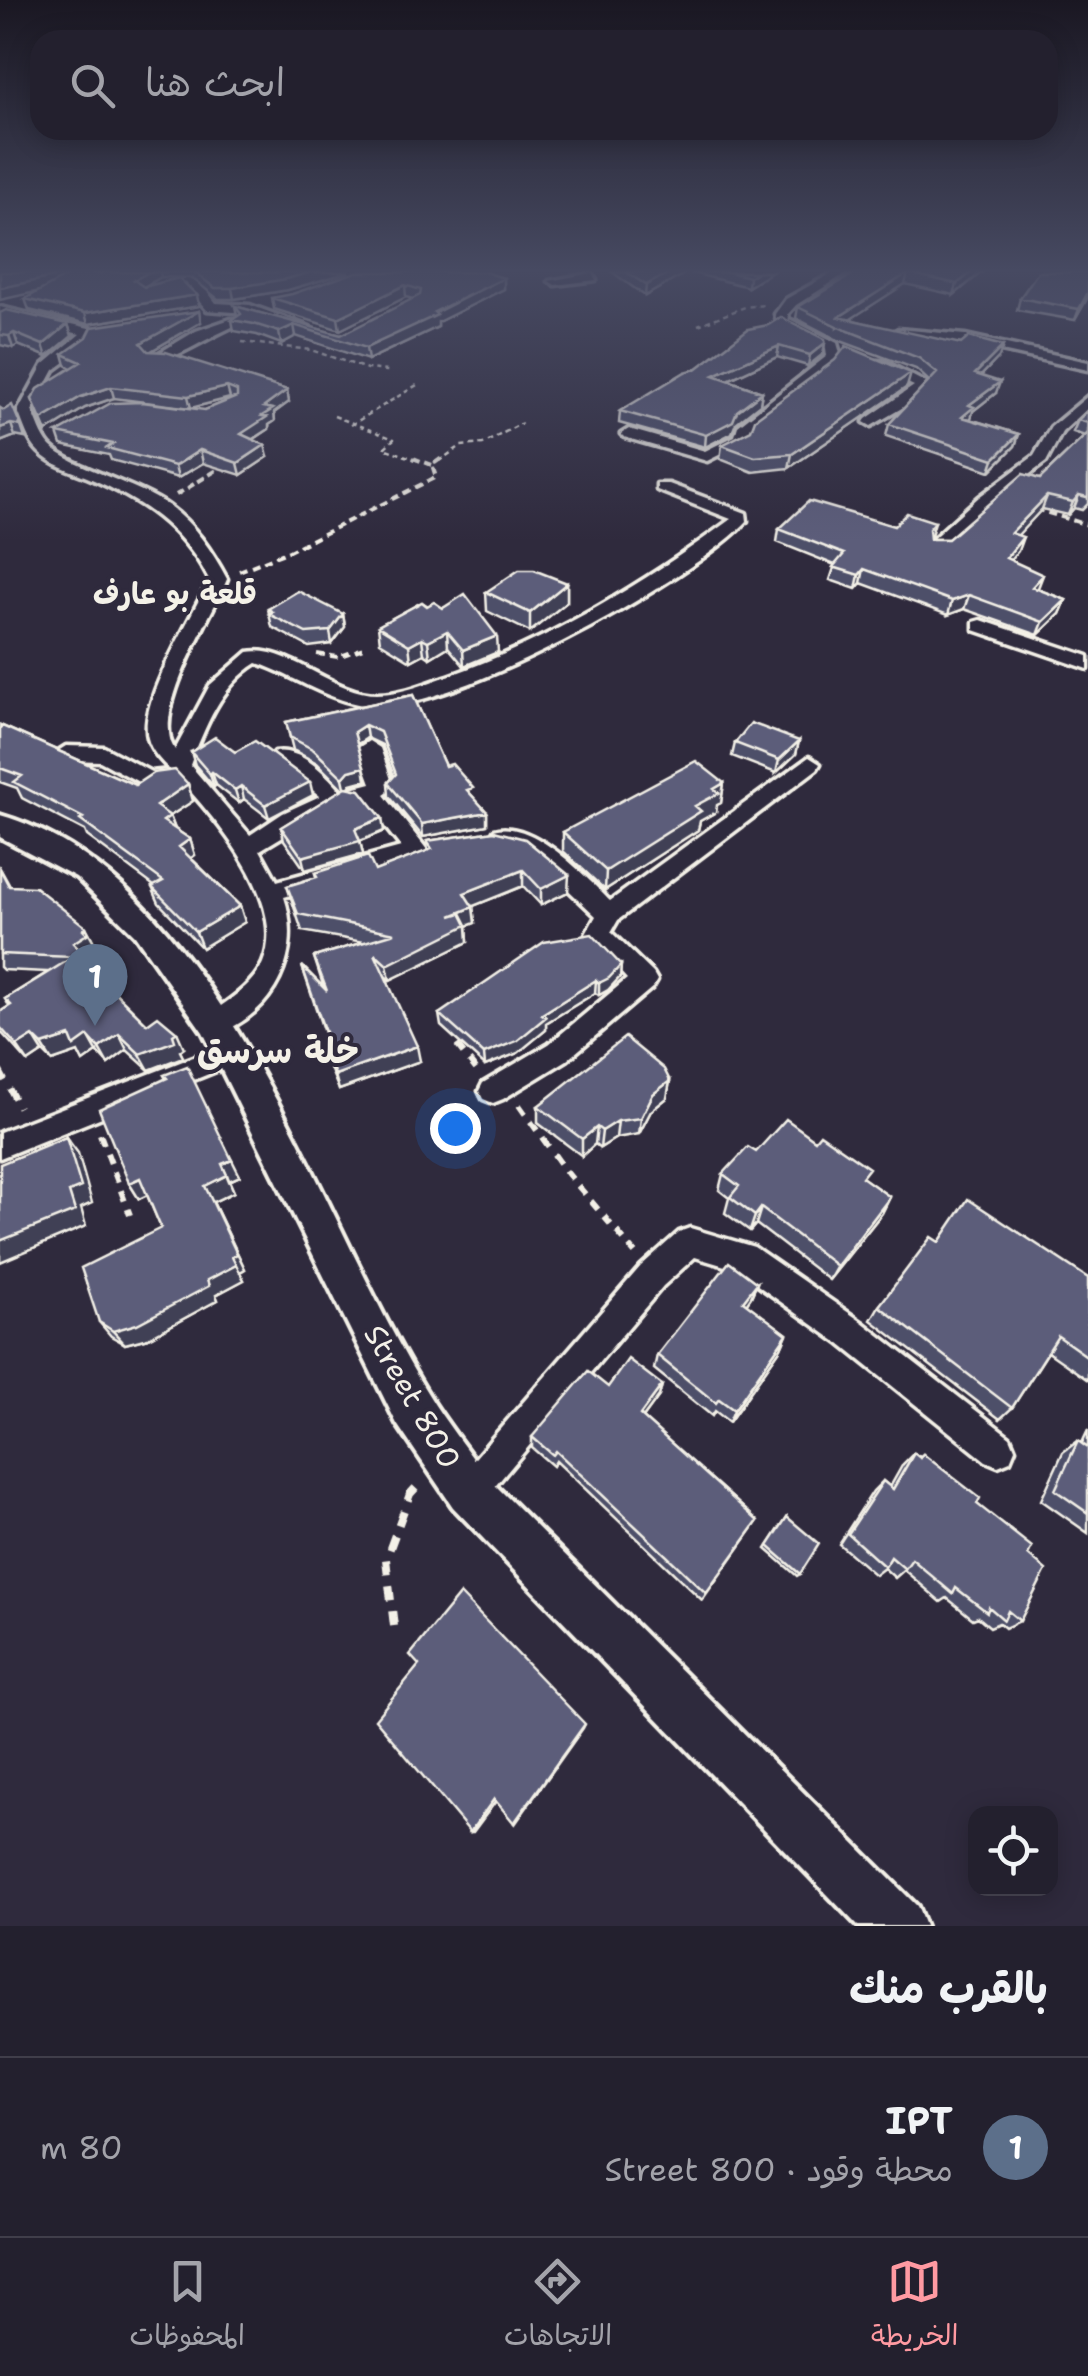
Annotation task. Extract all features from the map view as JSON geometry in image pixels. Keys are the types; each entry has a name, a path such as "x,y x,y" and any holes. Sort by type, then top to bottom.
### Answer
{"main road":[{"name":"Street 800","path":"0,825 86,869 146,927 224,1038 412,1409 468,1491 897,1926"}],"street":[{"path":"0,1145 90,1108 224,1038 275,963 280,941 263,873 247,848 162,748 155,731 159,707 208,609 218,579 189,532 160,504 131,487 57,458 49,442 18,413 48,368 56,362"},
{"path":"629,434 707,456 716,454 742,438 743,429 830,362"},
{"path":"871,422 923,385 874,362"},
{"path":"935,546 1040,459 1056,430 1088,400"},
{"path":"184,771 201,712 244,661 255,656 372,701 410,695 499,666 626,600 739,521 740,516 663,486"},
{"path":"981,626 1088,663"},
{"path":"247,848 291,818 335,798 383,788 369,748"},
{"path":"66,753 104,754 148,780 184,771"},
{"path":"282,757 297,763 335,798"},
{"path":"493,1091 558,1052 644,980 598,934 609,914 809,764"},
{"path":"369,791 416,851"},
{"path":"477,837 494,834 525,840 609,914"},
{"path":"269,894 308,879 445,844"},
{"path":"468,1491 652,1276 690,1242 743,1257 851,1334 998,1449"}],"path":[{"path":"346,362 388,371"},
{"path":"351,425 416,385"},
{"path":"218,579 289,551 436,477 432,466 384,448 394,438 334,416"},
{"path":"432,466 462,446 484,444 522,423"},
{"path":"160,504 217,470"},
{"path":"994,494 1088,525"},
{"path":"288,668 298,658 312,654 338,657 366,647"},
{"path":"457,1045 504,1106 516,1101 568,1174 652,1276"},
{"path":"0,1070 32,1132"},
{"path":"90,1108 130,1214"},
{"path":"394,1626 386,1559 410,1494 442,1456"}],"building":[{"path":"81,362 197,362 287,390 264,407 273,409 262,416 267,417 241,434 265,445 238,463 200,450 175,466 107,448 113,444 57,433 111,403 142,402 205,410 237,397 237,391 227,387 188,396 111,387 81,397 41,420 32,399 38,389"},
{"path":"705,362 743,362 714,375 762,392 737,411 733,421 706,435 620,411 685,372"},
{"path":"832,362 884,362 911,373 792,454 755,457 722,445 751,430 755,419"},
{"path":"924,362 987,362 975,374 1000,382 969,405 974,407 962,417 1019,434 994,459 889,424 937,373"},
{"path":"12,405 21,426 0,428 0,408"},
{"path":"1088,410 1088,423 1078,420"},
{"path":"1088,433 1088,496 1079,495 1073,502 1047,496 1011,533 1023,537 1006,558 1043,575 1032,587 1066,600 1043,622 969,595 952,601 864,569 859,575 833,567 844,554 779,529 809,501 894,526 907,513 935,522 929,529 930,539 948,539 1023,474 1040,479"},
{"path":"519,570 534,570 567,583 530,613 486,592"},
{"path":"298,591 343,614 330,631 306,633 269,614 273,612 268,609"},
{"path":"465,594 497,636 463,650 447,631 409,645 378,626 422,602 427,606 434,602 443,608"},
{"path":"413,695 445,766 452,764 473,788 467,790 487,812 422,824 388,783 396,774 380,732 365,725 354,732 364,767 349,771 343,778 314,750 290,737 286,722"},
{"path":"751,723 799,741 779,760 735,743"},
{"path":"0,725 135,785 153,773 175,770 188,784 156,806 170,816 163,821 190,839 179,847 240,906 196,932 152,887 163,881 80,820 83,818 14,782 22,776 0,768"},
{"path":"215,737 235,752 255,741 310,782 265,805 241,786 235,790 210,774 191,752"},
{"path":"696,761 724,783 714,789 719,793 695,806 701,811 606,871 563,832"},
{"path":"346,787 360,790 382,818 355,829 360,841 302,857 281,827"},
{"path":"494,831 525,839 569,875 541,889 523,870 464,893 473,907 451,916 461,913 467,925 387,965 375,954 417,1046 335,1075 321,1040 327,1038 302,966 327,991 314,957 395,933 298,914 287,886 368,856 375,871 432,849 427,841"},
{"path":"0,869 9,886 35,887 86,927 83,930 87,934 73,943 86,957 79,957 147,1024 158,1016 177,1032 173,1035 175,1041 140,1054 119,1034 99,1048 88,1036 74,1046 70,1036 42,1045 33,1036 17,1046 0,1027 0,1012 11,1005 5,999 73,957 0,954"},
{"path":"592,934 621,965 609,978 599,983 596,980 542,1014 546,1017 517,1041 484,1054 439,1014 544,942"},
{"path":"625,1037 664,1069 670,1081 653,1094 641,1118 618,1121 602,1131 597,1127 582,1139 538,1106"},
{"path":"187,1066 232,1160 222,1164 227,1175 205,1186 237,1254 232,1257 236,1265 207,1280 209,1286 137,1324 113,1331 99,1322 81,1268 161,1228 140,1178 129,1183 99,1109"},
{"path":"786,1119 815,1140 820,1134 869,1168 862,1177 890,1197 837,1266 761,1208 755,1216 730,1197 739,1186 723,1174 748,1147 756,1152"},
{"path":"66,1137 81,1187 69,1192 75,1211 0,1241 0,1164"},
{"path":"968,1199 1088,1278 1088,1357 1058,1336 1012,1408 879,1306 931,1237 939,1242"},
{"path":"729,1262 757,1283 743,1301 787,1334 734,1410 719,1399 716,1403 657,1355"},
{"path":"628,1359 662,1385 640,1415 758,1521 706,1593 556,1451 553,1455 532,1437 588,1371 608,1387"},
{"path":"1078,1441 1088,1448 1088,1513 1055,1490"},
{"path":"914,1453 920,1458 923,1454 980,1498 977,1504 1032,1547 1028,1555 1046,1570 1020,1621 1008,1611 1004,1620 989,1607 987,1612 956,1588 953,1594 912,1559 905,1569 891,1557 885,1567 848,1534 883,1481 893,1489"},
{"path":"787,1517 819,1544 800,1574 768,1546"},
{"path":"460,1594 585,1724 514,1823 494,1799 470,1832 375,1719 419,1665 410,1655"}],"place":[{"name":"IPT","path":"95,1026"}],"district":[{"name":"قلعة بو عارف","path":"175,594"},
{"name":"خلة سرسق","path":"278,1051"}]}
